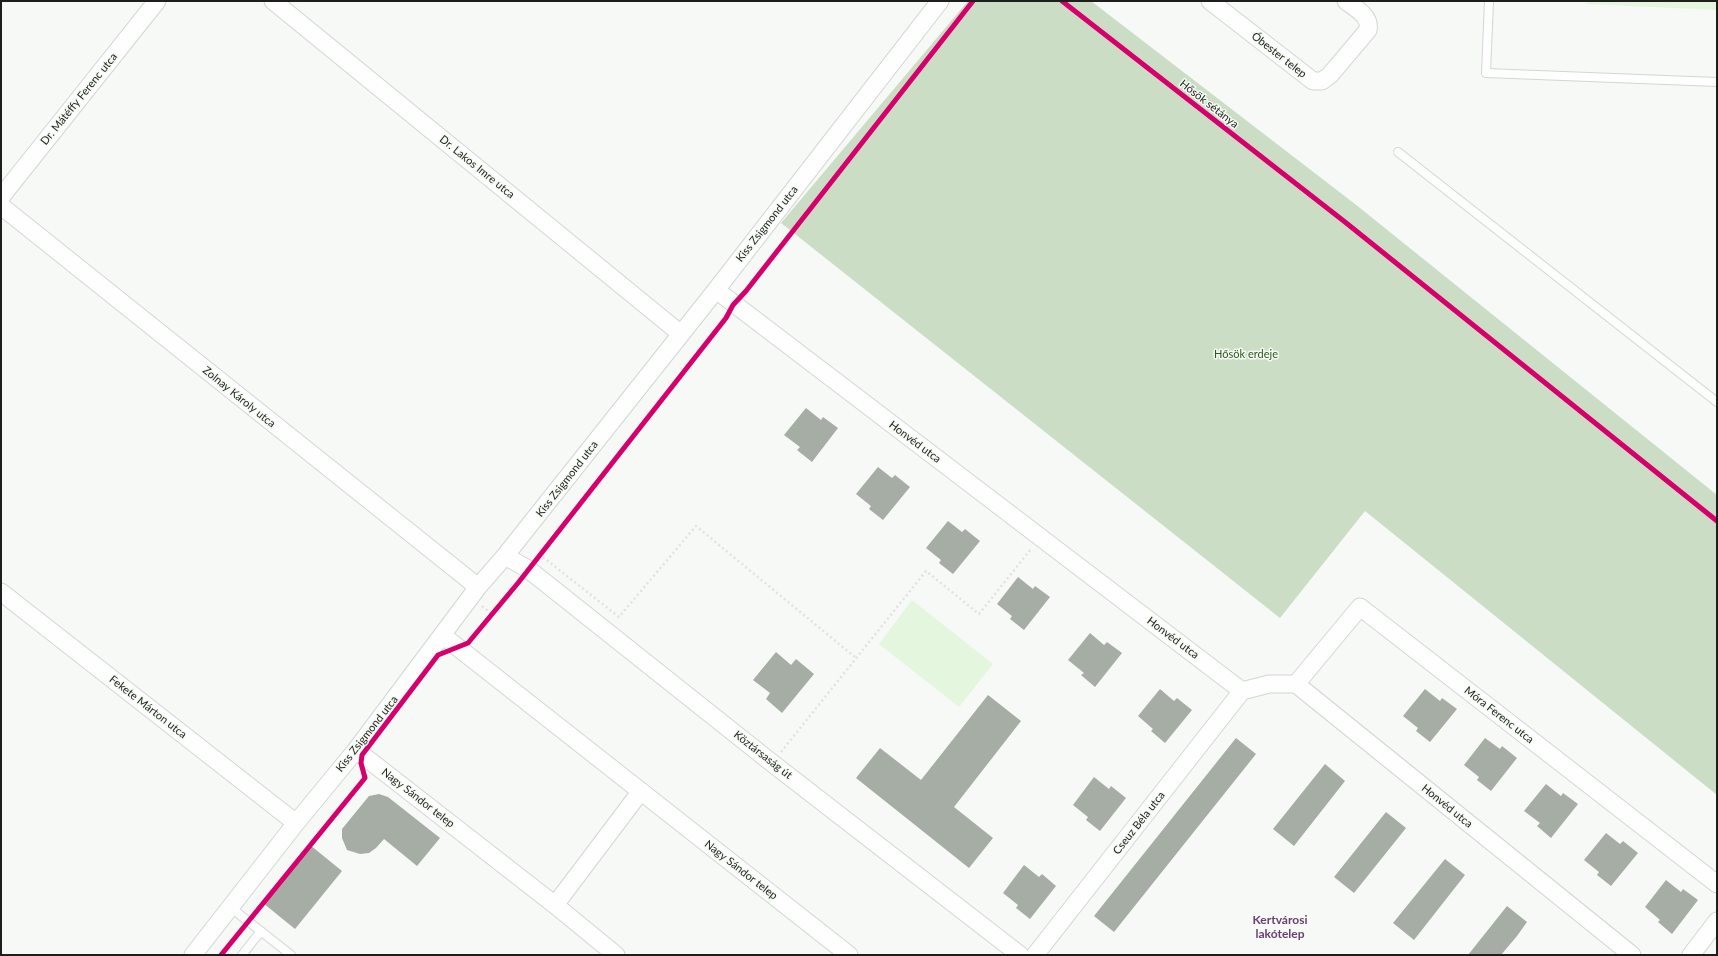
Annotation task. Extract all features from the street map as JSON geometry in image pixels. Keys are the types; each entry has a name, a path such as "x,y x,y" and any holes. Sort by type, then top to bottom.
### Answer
{"street":[{"name":"Dr. Mátéffy Ferenc utca","path":"1,197 157,1"},
{"name":"Dr. Lakos Imre utca","path":"272,1 681,334"},
{"name":"Kiss Zsigmond utca","path":"194,955 296,823 356,750 478,587 505,556 716,290 940,1"},
{"name":"Óbester telep","path":"1210,1 1313,82 1322,81 1330,75 1368,30 1369,24 1366,17 1346,1"},
{"name":"Zolnay Károly utca","path":"1,206 478,587"},
{"name":"Honvéd utca","path":"716,290 1242,691"},
{"name":"Köztársaság út","path":"505,556 528,569 772,763 1020,955"},
{"name":"Fekete Márton utca","path":"1,592 296,823"},
{"name":"Móra Ferenc utca","path":"1296,684 1360,607 1717,884"},
{"name":"Nagy Sándor telep","path":"442,635 641,791 842,953"},
{"path":"1242,691 1268,684 1296,684"},
{"name":"Honvéd utca","path":"1296,684 1632,955"},
{"name":"Cseuz Béla utca","path":"1035,955 1242,691"},
{"name":"Nagy Sándor telep","path":"356,750 556,905 616,955"},
{"path":"556,905 641,791"},
{"path":"1691,955 1717,921"}],"lane":[{"path":"1489,1 1486,73 1717,82"},
{"path":"1398,152 1717,402"},
{"path":"230,907 291,955"},
{"path":"242,955 261,931"}],"path":[{"path":"539,554 619,617 696,526 856,658"},
{"path":"772,763 926,571 979,614 1040,537"},
{"path":"528,569 544,548"},
{"path":"487,619 496,609"}],"green space":[{"name":"Hősök erdeje","path":"968,1 1091,1 1355,204 1717,495 1717,795 1365,511 1280,618 781,223"},
{"path":"1588,1 1717,1 1717,10 1587,4"},
{"path":"912,600 993,664 959,707 879,644"}],"building":[{"path":"806,408 821,420 823,417 838,428 812,462 797,450 800,447 784,435"},
{"path":"878,467 892,478 895,475 910,487 883,520 869,509 871,506 856,494"},
{"path":"948,521 962,532 965,529 980,541 953,574 939,563 941,560 926,548"},
{"path":"1018,577 1033,589 1035,586 1050,597 1024,630 1010,619 1012,616 997,604"},
{"path":"1090,633 1104,645 1107,642 1122,653 1095,687 1081,675 1084,673 1068,660"},
{"path":"776,652 791,665 796,659 814,674 782,713 766,699 770,693 753,680"},
{"path":"1160,689 1174,701 1177,698 1192,710 1165,743 1151,731 1153,729 1138,716"},
{"path":"1425,689 1440,701 1442,698 1457,709 1430,742 1416,731 1418,728 1403,716"},
{"path":"988,695 1021,721 954,807 993,838 969,868 856,778 880,748 921,780"},
{"path":"1236,738 1256,754 1114,932 1094,916"},
{"path":"1485,738 1500,749 1502,746 1517,758 1491,791 1477,780 1479,777 1464,765"},
{"path":"1325,764 1345,781 1294,846 1273,829"},
{"path":"1094,777 1109,789 1111,786 1126,798 1100,831 1086,820 1088,817 1073,805"},
{"path":"1546,784 1561,796 1563,793 1578,804 1551,838 1537,826 1540,823 1524,811"},
{"path":"379,794 388,797 440,838 417,866 384,839 369,853 360,854 347,850 342,838 342,829 369,796"},
{"path":"1386,812 1406,828 1354,893 1334,877"},
{"path":"1606,833 1620,844 1623,841 1638,853 1611,886 1597,875 1599,872 1584,860"},
{"path":"310,845 342,871 295,929 263,903"},
{"path":"1445,859 1465,875 1414,940 1393,923"},
{"path":"1024,865 1039,877 1042,874 1056,886 1030,919 1016,908 1018,905 1003,893"},
{"path":"1666,880 1681,892 1683,889 1698,900 1672,934 1658,922 1660,920 1645,907"},
{"path":"1507,906 1527,922 1517,936 1501,955 1468,955"}],"cycle path":[{"path":"221,955 365,778 361,763 362,755 438,655 468,643 518,583 726,318 733,305 746,291 973,1"},
{"name":"Hősök sétánya","path":"1062,1 1345,222 1717,521"}],"district":[{"name":"Kertvárosi lakótelep","path":"1280,927"}]}
